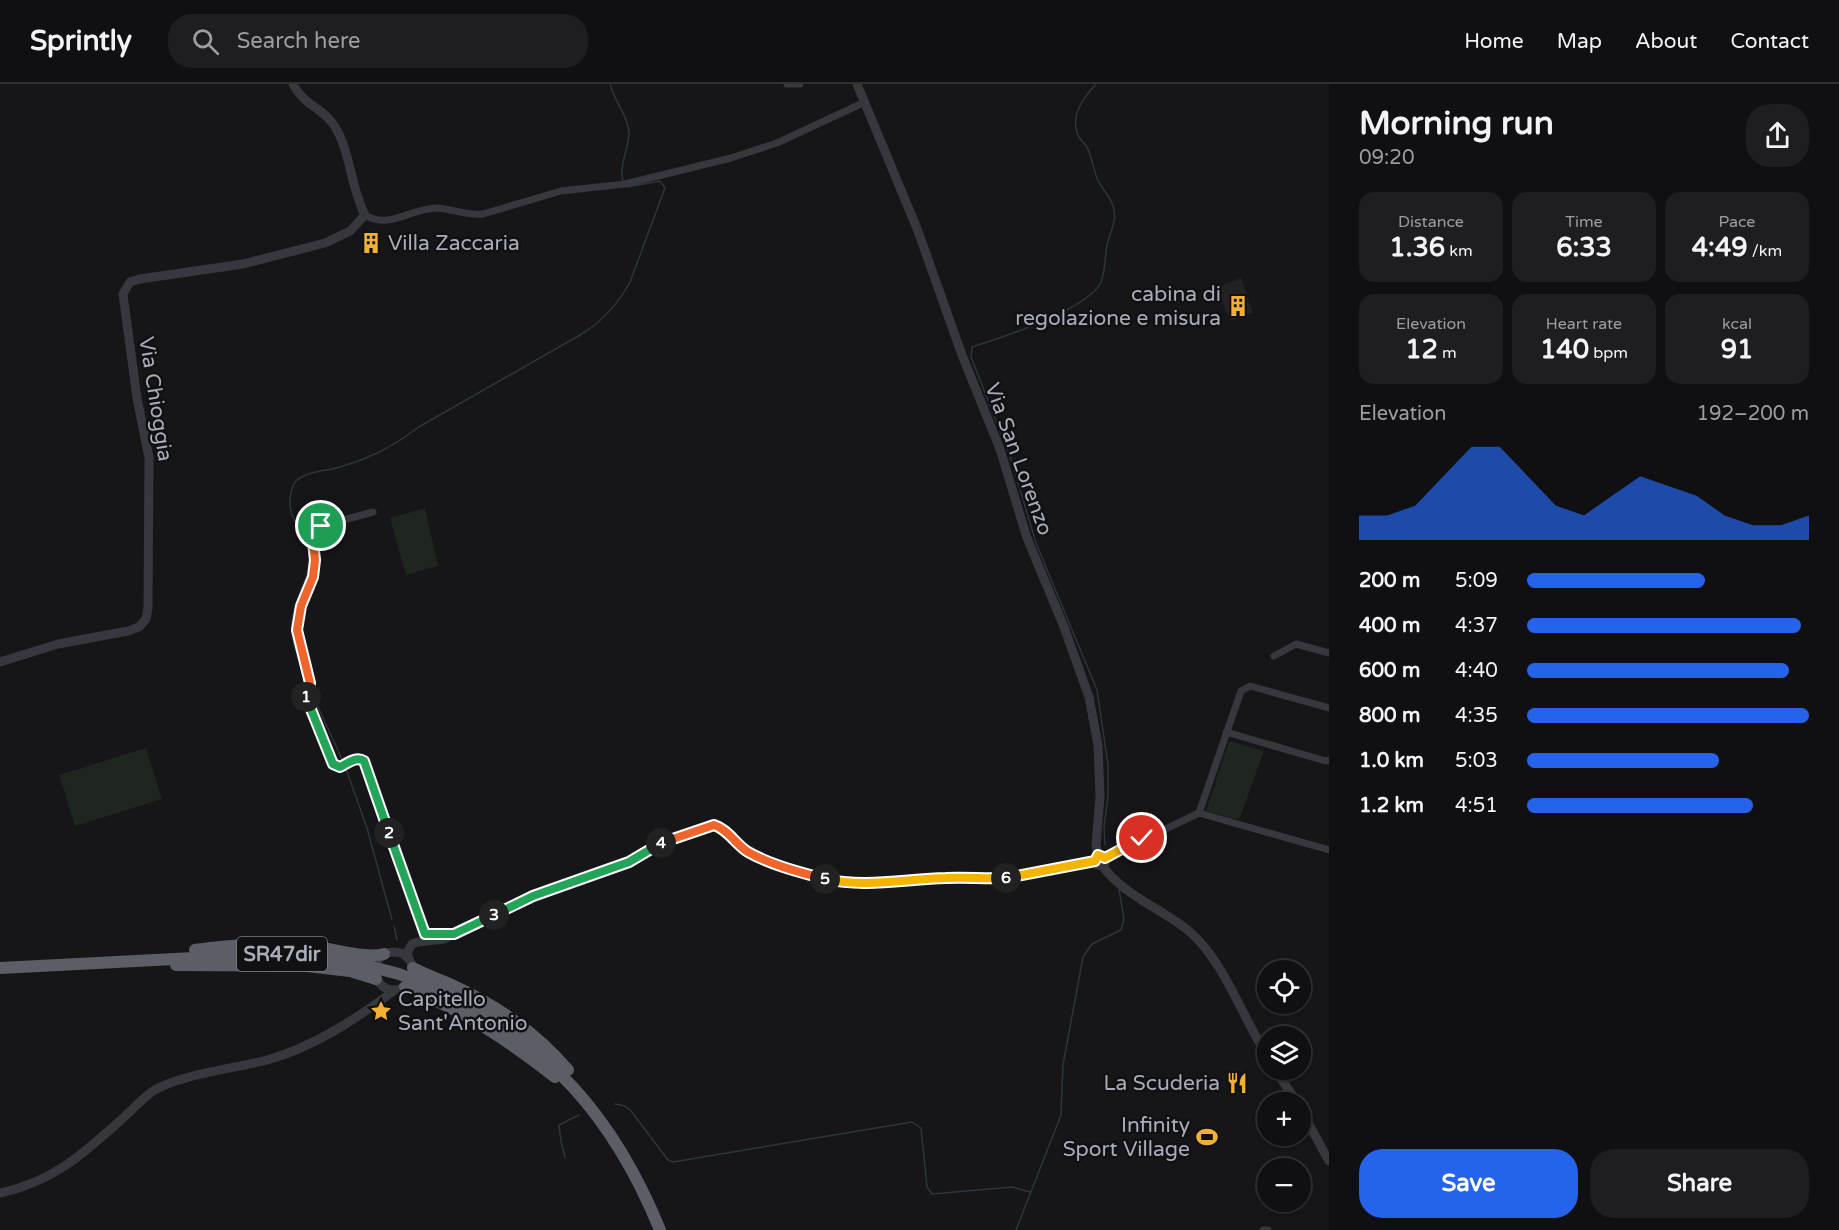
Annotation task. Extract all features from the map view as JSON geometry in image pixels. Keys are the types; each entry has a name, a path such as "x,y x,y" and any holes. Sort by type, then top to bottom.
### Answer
{"highway":[{"path":"118,962 162,954 252,944 316,947 370,956 388,952"},
{"name":"SR47dir","path":"0,968 285,954 349,961 399,974 439,989 482,1012 537,1051 581,1095 614,1138 639,1181 660,1230"},
{"path":"118,962 307,966 350,971 377,981"},
{"path":"411,963 477,998 534,1035 595,1103 614,1138"},
{"path":"400,989 464,1013 516,1047 556,1077 614,1138"}],"street":[{"path":"294,84 306,102 331,121 337,129 358,201 365,215 373,220 386,221 436,208 483,214 561,191 622,185 677,172 754,151 865,102"},
{"path":"787,84 800,84"},
{"name":"Via San Lorenzo","path":"857,84 918,231 962,356 1000,449 1028,538 1089,697 1098,745 1100,796 1096,845 1100,860"},
{"name":"Via Chioggia","path":"0,662 58,644 128,631 139,627 146,619 149,458 124,312 123,294 126,286 140,279 243,264 325,243 350,231 365,215"},
{"path":"373,512 321,526 312,533 315,560 313,577 301,606 297,630 310,683 306,696 333,764 340,767 355,759 364,761 425,937"},
{"path":"1274,656 1296,644 1329,653"},
{"path":"1199,813 1226,732 1241,691 1245,687 1250,686 1329,708"},
{"path":"1226,732 1329,760"},
{"path":"377,1004 379,993 374,968 376,962 388,952 399,949 416,936 454,934 533,896 629,862 665,841 714,825 723,828 746,851 763,860 841,882 867,884 945,878 1016,877 1100,860 1199,813 1329,850"},
{"path":"1100,860 1114,879 1190,932 1205,948 1218,965 1257,1037"},
{"path":"0,1193 18,1189 52,1175 94,1144 157,1089 176,1081 291,1053 350,1022 400,989 412,978 408,951 412,944 425,937"},
{"path":"388,952 401,953 411,963"},
{"path":"377,981 386,988 400,989"},
{"path":"1311,1128 1329,1161"},
{"path":"1263,1230 1268,1230"}],"shaded area":[{"path":"1241,278 1253,313 1231,321 1215,288"},
{"path":"425,508 438,566 406,575 390,518"},
{"path":"1229,741 1264,751 1239,820 1206,811"},
{"path":"146,748 162,799 75,826 59,775"}],"waterway":[{"path":"610,84 624,115 629,134 622,169 623,182"},
{"path":"1096,84 1080,106 1076,126 1078,135 1089,151 1097,178 1110,199 1114,211 1114,221 1107,245 1101,282 1093,292 1063,312 1022,330 972,347 971,357 1011,459 1036,543 1097,690 1108,765 1105,845"},
{"path":"305,677 294,647 292,623 306,577 310,553 306,538 295,521 290,507 291,493 295,483 305,475 351,464 390,446 417,428 580,335 602,318 615,305 630,282 665,188 660,181 627,187"},
{"path":"311,692 342,759"},
{"path":"346,769 367,828 392,920"},
{"path":"1016,1230 1061,1115 1063,1065 1083,957 1092,944 1121,930 1124,919 1119,889"},
{"path":"394,926 397,940"},
{"path":"615,1104 625,1106 631,1111 668,1160 673,1162 912,1122 921,1128 927,1187 932,1194 1012,1187 1030,1192"},
{"path":"565,1158 559,1125 579,1115"}],"place":[{"name":"Villa Zaccaria","path":"371,243"},
{"name":"cabina di regolazione e misura","path":"1238,306"},
{"name":"Capitello Sant'Antonio","path":"381,1011"},
{"name":"La Scuderia","path":"1237,1083"},
{"name":"Infinity Sport Village","path":"1207,1137"}],"route":[{"path":"321,526 312,533 315,560 313,577 301,606 297,630 310,683 306,696 333,764 340,767 355,759 364,761 425,934 454,934 533,896 629,862 665,841 714,825 723,828 737,844 763,860 841,882 867,884 945,878 1016,877 1095,861 1098,855 1105,858 1142,838"}]}
